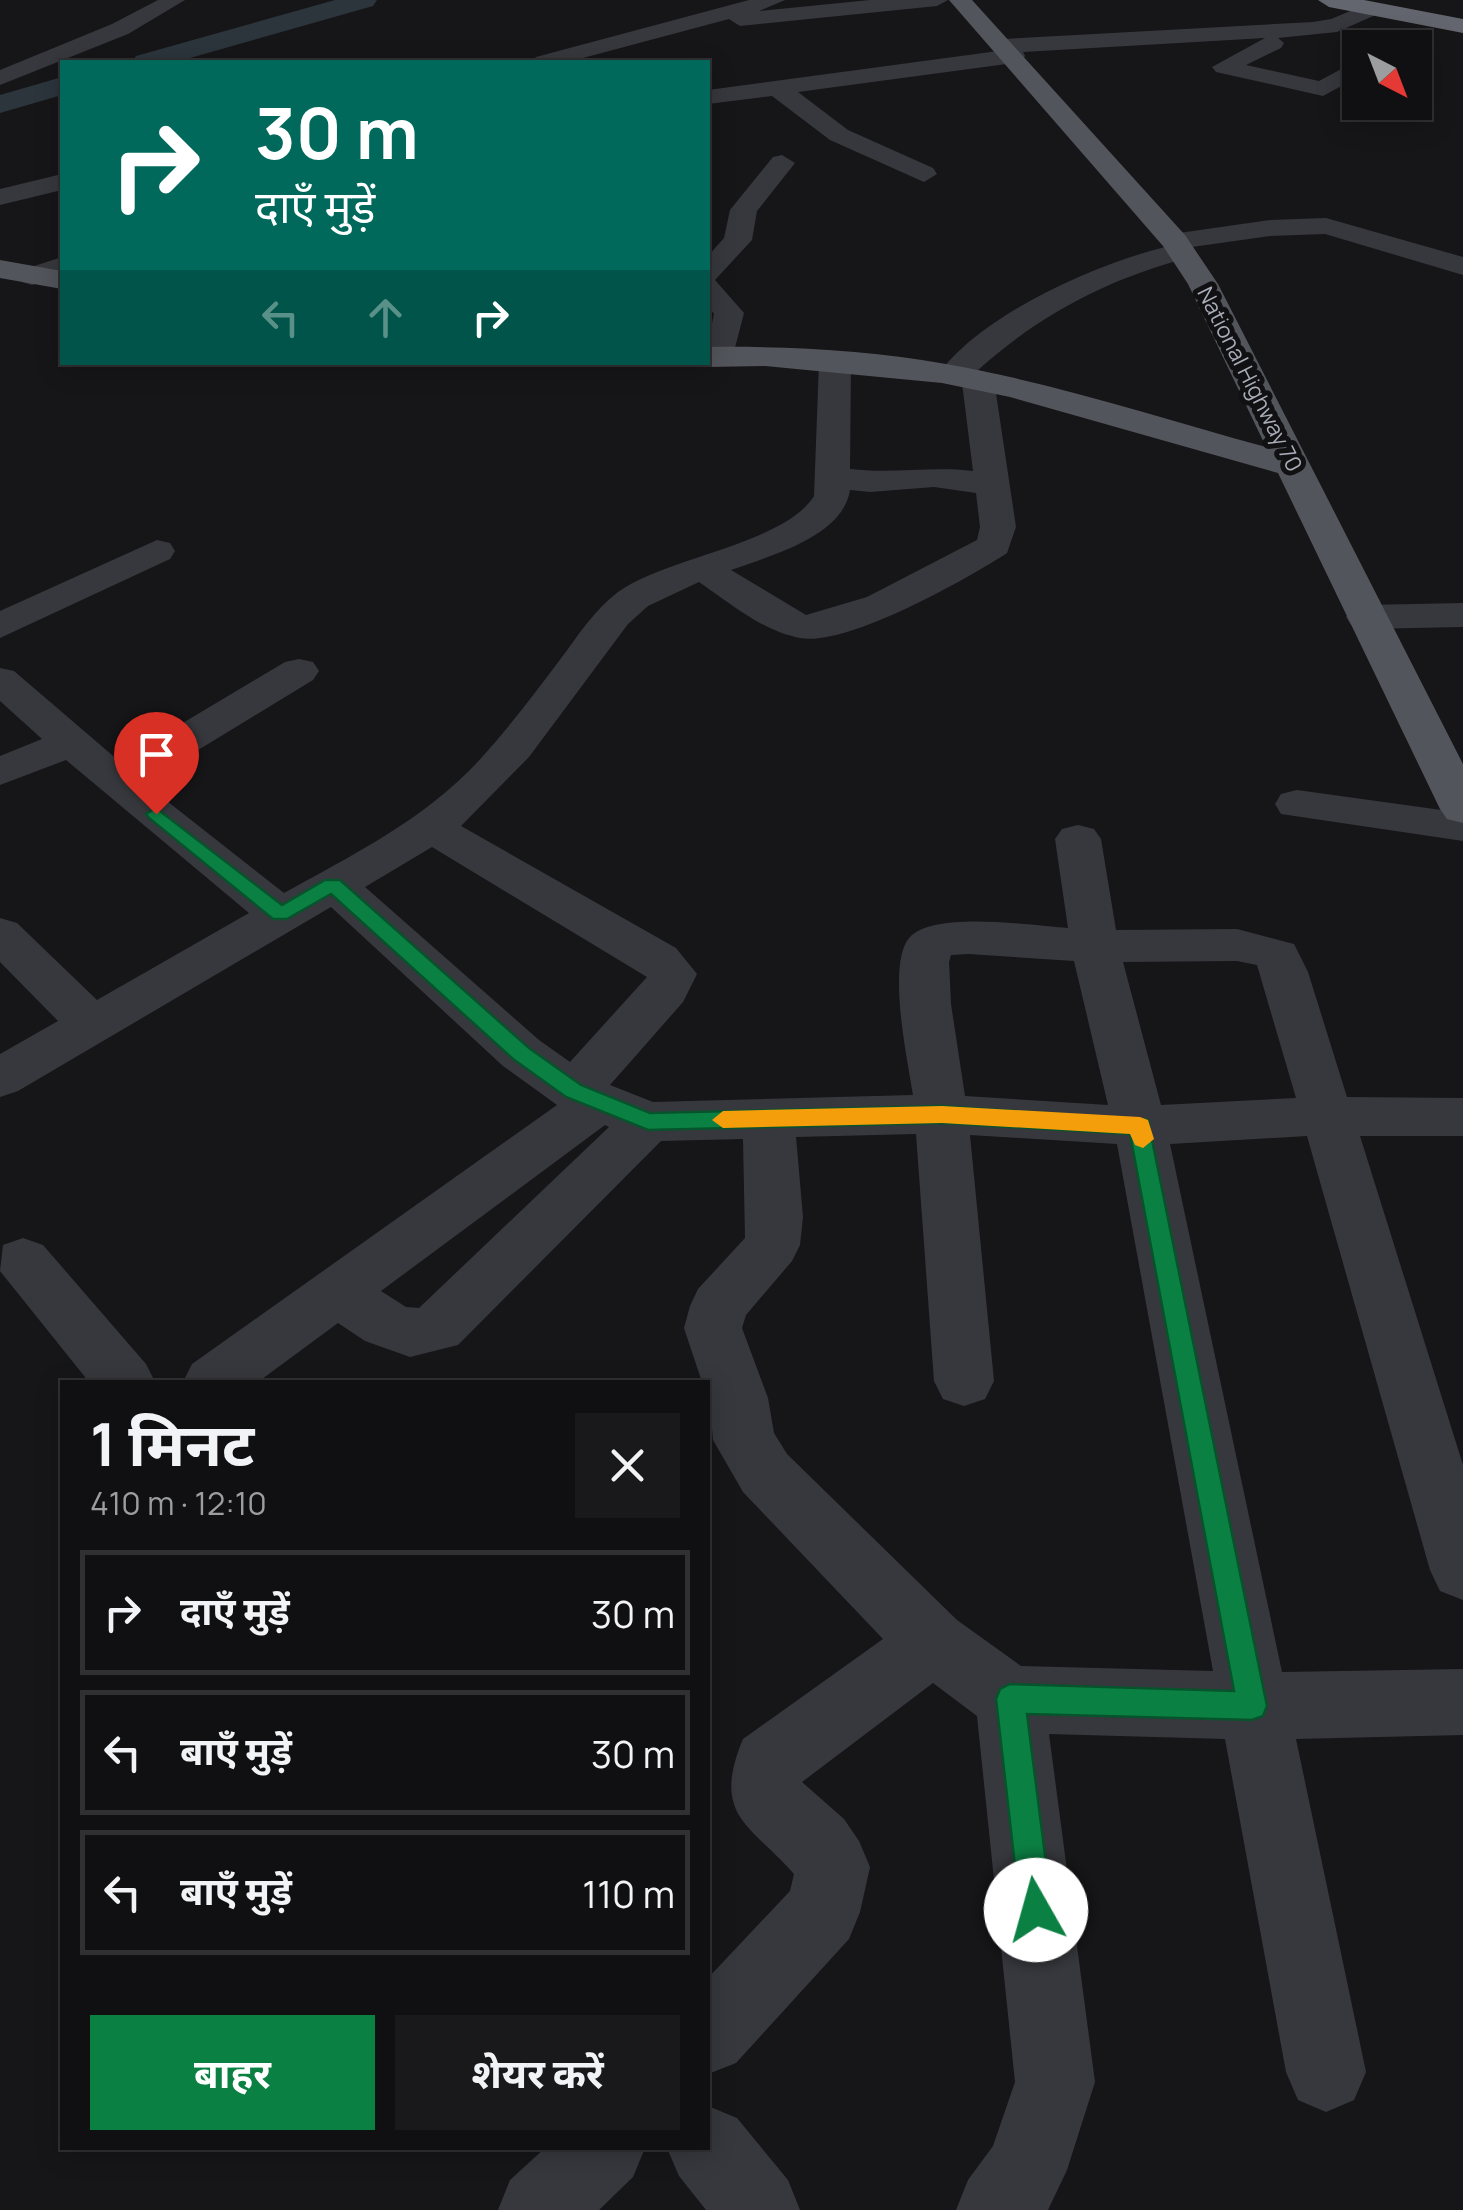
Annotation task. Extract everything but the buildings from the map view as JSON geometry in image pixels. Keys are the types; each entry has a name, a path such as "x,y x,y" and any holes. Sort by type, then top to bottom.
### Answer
{"highway":[{"path":"1329,0 1463,26"}],"main road":[{"name":"National Highway 70","path":"960,0 1178,246 1203,284 1463,809"},
{"path":"0,269 47,278"},
{"path":"714,356 966,377 1294,466"}],"street":[{"path":"0,78 120,29 174,0"},
{"path":"552,60 774,0"},
{"path":"710,18 746,20 878,3 937,0"},
{"path":"710,98 1009,51 1337,25 1372,8"},
{"path":"1214,71 1274,43 1276,38 1268,32"},
{"path":"1190,38 1214,71 1322,89 1342,77"},
{"path":"775,86 839,136 924,174"},
{"path":"714,356 729,314 710,269 738,240 735,207 782,163"},
{"path":"0,197 60,182"},
{"path":"702,568 792,624 825,624 907,590 994,544 998,527 992,484 966,377 987,342 1060,295 1136,261 1178,246 1270,228 1326,226 1463,266"},
{"path":"0,1078 431,828 494,776 621,608 650,588 818,519 830,506 834,363"},
{"path":"832,476 870,482 920,476 992,484"},
{"path":"0,626 158,551"},
{"path":"1365,617 1463,614"},
{"path":"116,781 299,672"},
{"path":"0,680 116,781 280,914"},
{"path":"0,772 71,742"},
{"path":"1297,804 1463,827"},
{"path":"339,1291 395,1330 416,1336 437,1328 607,1105 674,974 659,960 431,828"},
{"path":"1078,839 1095,946 1140,1126 1326,2072"},
{"path":"332,884 521,1054 607,1105 768,1118 942,1114 1140,1126 1326,1116 1463,1118"},
{"path":"0,934 90,1023"},
{"path":"964,1382 942,1114 924,986 928,947 941,940 969,938 1095,946 1236,945 1277,955 1463,1570"},
{"path":"216,1380 607,1105"},
{"path":"768,1118 775,1217 772,1246 719,1306 713,1328 738,1398 744,1440 764,1473 933,1643 1010,1699 1252,1706 1463,1702"},
{"path":"23,1261 122,1380"},
{"path":"710,2029 822,1912 828,1893 833,1867 818,1845 775,1808 765,1790 768,1764 933,1643"},
{"path":"998,2210 1026,2170 1055,2082 1010,1699"},
{"path":"540,2210 602,2150"},
{"path":"710,2150 758,2210"}],"waterway":[{"path":"153,60 364,0"},
{"path":"0,104 60,87"}],"slow traffic":[{"path":"723,1120 942,1114 1140,1126 1143,1139"}],"route":[{"path":"156,814 280,914 332,884 521,1054 574,1091 648,1122 942,1114 1140,1126 1252,1706 1010,1699 1036,1910"}]}
